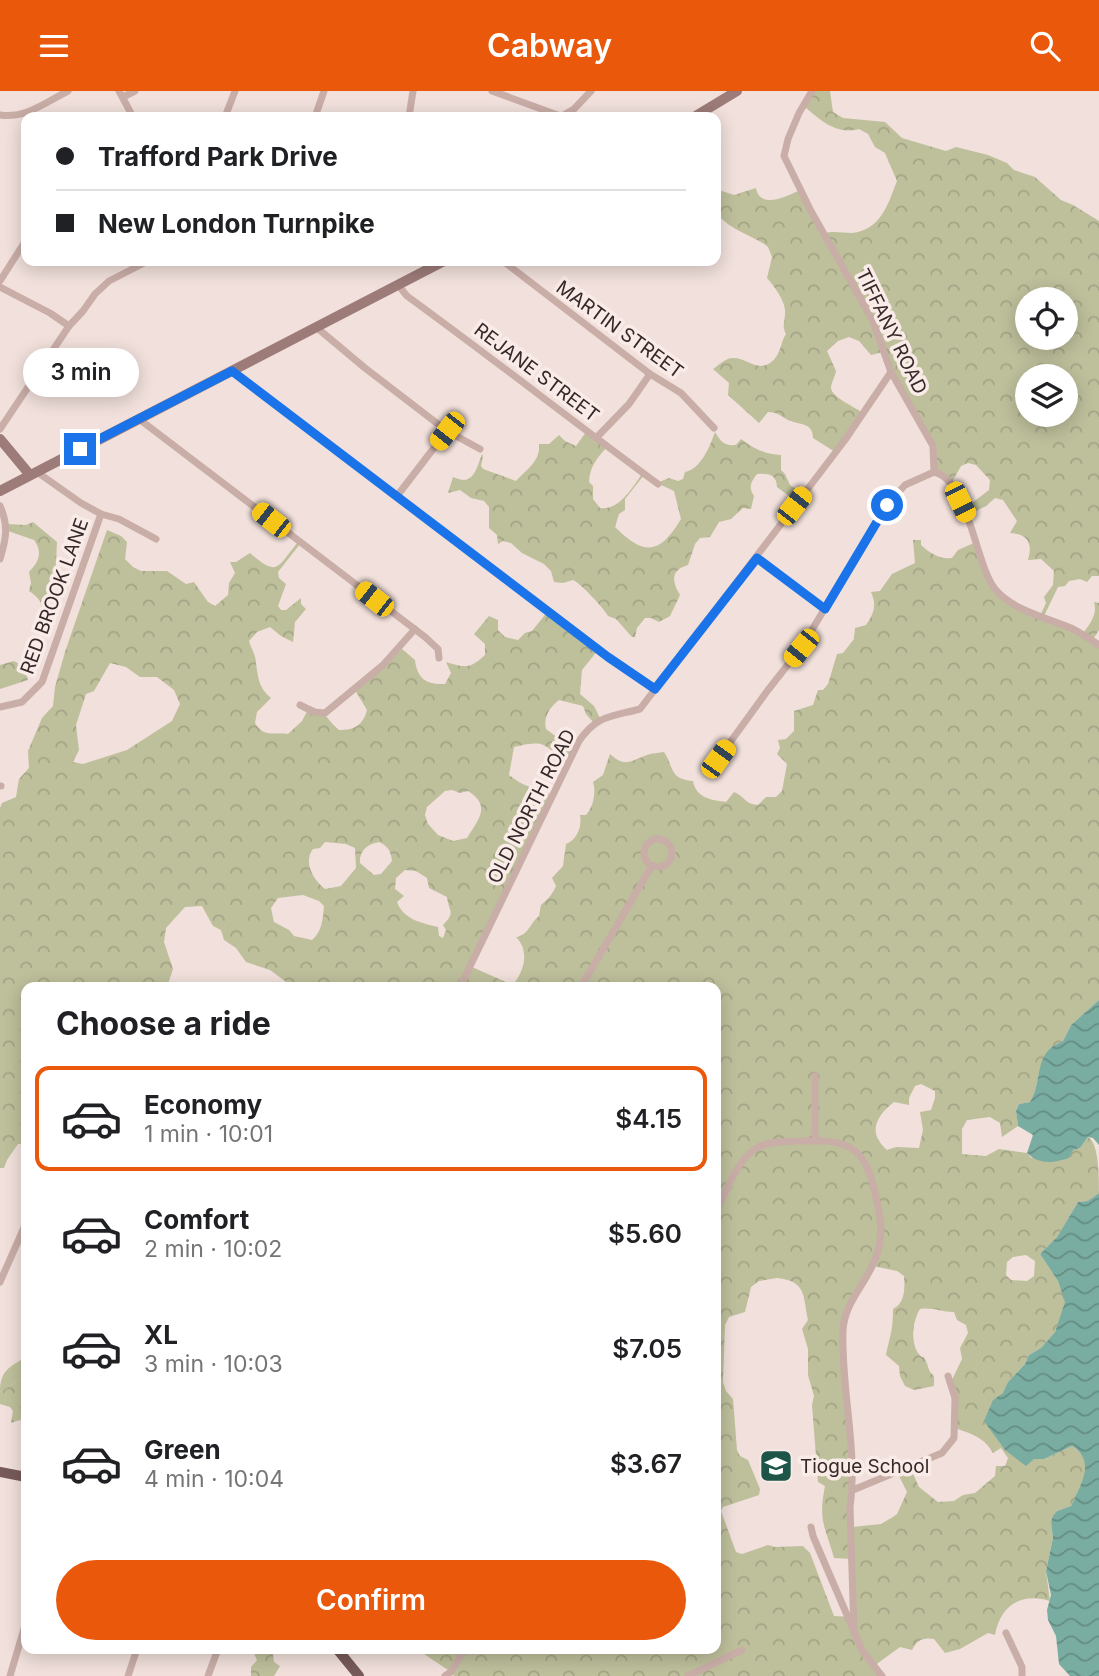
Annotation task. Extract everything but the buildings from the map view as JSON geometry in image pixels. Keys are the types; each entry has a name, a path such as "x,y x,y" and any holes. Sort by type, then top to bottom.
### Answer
{"main road":[{"path":"702,112 737,91"},
{"path":"0,491 430,266"},
{"path":"0,439 34,474"},
{"path":"0,1472 21,1476"},
{"path":"341,1654 359,1676"}],"street":[{"path":"29,112 68,91"},
{"path":"130,112 121,94 135,91"},
{"path":"227,112 235,91"},
{"path":"317,112 324,91"},
{"path":"410,112 413,91"},
{"path":"492,91 546,112"},
{"path":"570,112 591,91"},
{"name":"TIFFANY ROAD","path":"813,91 799,113 784,156 811,211 872,319 891,372 933,446 934,473"},
{"path":"0,115 21,114"},
{"path":"0,281 21,248"},
{"path":"0,429 69,326 95,294 109,281 138,266"},
{"name":"MARTIN STREET","path":"510,266 650,374 681,393 713,428"},
{"name":"REJANE STREET","path":"398,285 407,296 659,484"},
{"path":"0,287 69,326"},
{"path":"316,327 447,431 480,449"},
{"path":"232,371 608,657 655,689"},
{"name":"OLD NORTH ROAD","path":"462,982 579,741 590,725 640,709 858,423 891,372"},
{"path":"597,437 629,404 650,374"},
{"path":"139,419 415,629 438,649 439,658"},
{"path":"397,496 447,431"},
{"path":"718,759 801,648 887,505 905,485 934,473 946,477 954,489 995,589 1014,604 1071,629 1099,645"},
{"path":"34,474 80,503 101,514 119,519 156,539"},
{"path":"0,506 7,533 0,559"},
{"name":"RED BROOK LANE","path":"0,707 22,702 42,681 101,514"},
{"path":"757,558 825,609"},
{"path":"300,705 314,712 325,713 383,665 415,629"},
{"path":"656,839 665,840 672,846 668,865 651,867 646,862 644,852 647,844 656,839"},
{"path":"583,982 651,867"},
{"path":"815,1076 815,1141"},
{"path":"721,1202 739,1167 754,1149 774,1142 834,1141 854,1150 869,1167 881,1224 878,1253 870,1272 848,1307 843,1327 853,1490 850,1507 854,1632"},
{"path":"0,1282 21,1234"},
{"path":"853,1490 942,1453 954,1438 955,1398 948,1376"},
{"path":"811,1527 863,1652 882,1676"},
{"path":"1006,1633 1022,1667 1023,1676"},
{"path":"11,1676 21,1640"},
{"path":"688,1676 742,1650"},
{"path":"128,1676 135,1654"},
{"path":"208,1676 216,1654"},
{"path":"445,1676 451,1672 462,1654"}],"green space":[{"path":"813,91 830,91 833,112 843,118 885,122 902,138 946,151 956,147 1007,163 1014,170 1035,177 1061,200 1099,221 1099,576 1092,576 1087,582 1080,579 1069,581 1065,586 1058,587 1043,618 1082,635 1094,616 1094,602 1099,603 1099,630 1092,641 1099,646 1099,1000 1071,1025 1063,1041 1047,1052 1030,1102 1019,1104 1016,1109 1018,1126 1002,1137 1000,1123 990,1117 967,1120 962,1129 962,1154 986,1156 999,1149 1027,1153 1031,1158 1080,1148 1088,1137 1092,1140 1098,1161 1099,1193 1088,1201 1078,1202 1057,1237 1040,1254 1058,1281 1066,1302 1055,1332 1041,1348 1029,1355 1025,1364 1008,1382 1004,1393 993,1400 995,1432 1008,1450 1029,1462 1044,1459 1072,1446 1084,1460 1085,1475 1071,1506 1057,1511 1051,1522 1053,1538 1046,1571 1050,1601 1030,1598 1014,1603 1002,1616 995,1635 988,1633 960,1649 945,1653 934,1639 930,1638 921,1640 912,1650 900,1647 874,1666 881,1676 454,1676 424,1654 721,1654 721,1511 721,982 515,982 524,959 523,948 516,937 526,932 539,916 541,905 550,897 556,886 552,878 563,866 566,844 574,839 578,832 580,815 586,815 593,803 593,782 603,775 610,754 620,761 628,762 664,752 676,775 693,781 697,791 710,799 726,802 734,792 751,804 758,805 766,797 776,797 782,791 787,764 777,754 780,748 778,740 786,739 794,731 794,711 813,705 818,690 823,690 828,684 837,654 843,653 854,639 855,628 866,625 869,621 874,605 871,592 880,591 892,574 915,563 913,540 921,540 921,545 928,551 948,558 976,542 995,590 1040,616 1046,603 1044,597 1053,585 1054,571 1041,559 1028,560 1028,540 1021,535 1010,533 1017,521 1003,500 995,498 968,515 964,509 989,490 990,480 976,465 968,463 961,466 951,484 934,472 933,445 883,352 871,355 859,341 849,337 838,341 827,351 836,371 831,386 832,392 864,414 835,452 813,438 811,429 777,413 768,412 759,423 728,395 729,383 713,369 732,358 761,366 770,363 776,357 786,334 784,306 767,278 772,257 768,247 721,218 721,191 734,195 756,188 759,195 769,200 800,190 825,233 862,231 877,221 886,207 897,181 885,153 875,147 868,134 859,129 844,130 830,125 805,107","holes":["921,1084 935,1091 931,1110 920,1112 923,1130 919,1148 896,1147 887,1150 877,1137 876,1125 882,1113 894,1102 909,1105 909,1098 915,1086","1026,1255 1035,1261 1034,1276 1027,1281 1011,1280 1006,1275 1007,1262 1013,1257","873,1266 897,1271 904,1276 903,1295 900,1303 893,1309 886,1355 899,1366 905,1386 914,1390 934,1386 934,1376 914,1343 914,1325 920,1309 954,1312 957,1320 966,1325 968,1333 960,1348 962,1359 950,1384 955,1428 982,1440 993,1453 1001,1448 1008,1458 1005,1466 996,1466 995,1476 975,1493 963,1495 954,1501 938,1502 919,1487 910,1467 898,1474 907,1492 897,1514 881,1524 852,1527 843,1328 853,1299","777,1278 787,1280 799,1287 804,1297 808,1320 802,1329 808,1349 808,1375 814,1396 812,1405 818,1482 825,1486 822,1508 824,1523 834,1558 852,1559 853,1617 834,1616 810,1553 803,1546 768,1545 742,1554 736,1552 721,1511 723,1507 759,1495 760,1489 748,1460 740,1456 737,1450 733,1399 723,1382 725,1325 729,1317 745,1312 751,1287 759,1281"]},
{"path":"586,432 607,447 595,463 589,482 593,486 593,499 600,508 607,508 619,502 642,474 644,475 625,499 625,510 619,514 615,527 644,547 659,545 681,519 674,491 657,483 669,478 678,481 683,479 685,472 696,466 704,456 715,432 726,444 736,445 741,439 760,450 781,455 781,470 790,485 803,494 797,502 777,487 773,477 757,474 751,485 754,496 751,509 743,508 731,519 719,522 710,537 700,538 695,544 688,565 675,573 675,586 680,595 670,616 659,622 645,618 637,628 635,637 632,637 576,582 554,582 551,571 544,564 522,553 511,543 503,541 498,544 497,535 489,528 489,507 484,501 471,498 460,490 448,493 453,477 465,480 473,475 482,454 483,469 516,481 535,460 539,444 549,444 559,435 576,446"},
{"path":"33,522 57,542 55,584 45,607 47,618 44,631 35,633 34,623 42,605 29,591 29,572 37,561 38,549 34,540 8,531 7,524 26,525"},
{"path":"107,530 127,542 125,559 133,567 141,571 167,571 186,584 194,582 208,602 215,606 228,595 229,583 235,573 230,562 236,562 250,553 267,565 277,566 298,542 300,544 278,572 279,578 286,584 278,606 281,610 286,610 301,598 301,604 306,609 295,622 293,642 270,627 257,632 249,641 260,682 271,698 257,712 255,723 262,731 270,733 288,734 302,721 310,706 324,714 339,730 354,728 361,723 367,710 355,690 402,649 415,660 420,676 428,682 445,684 451,673 446,662 467,666 485,655 485,644 474,634 489,616 498,620 498,630 505,637 518,640 525,633 532,631 548,611 598,650 582,670 580,694 594,706 601,720 593,722 583,706 559,700 548,713 546,729 576,746 570,760 540,744 514,747 509,775 553,796 472,967 506,982 286,982 270,970 246,962 236,948 224,940 221,930 213,926 202,906 185,907 166,928 164,942 173,969 169,982 21,982 21,1144 18,1144 4,1168 0,1168 0,808 2,803 16,797 19,779 29,768 28,751 42,718 53,706 55,687 65,652","holes":["110,663 126,667 140,677 157,677 174,690 180,704 172,721 127,750 83,764 73,762 79,750 76,725 86,694 94,691","445,791 468,791 480,802 481,813 467,838 453,841 438,835 428,824 425,815 427,807","325,842 346,844 355,848 356,868 341,886 325,889 317,881 309,865 313,849 320,848","379,842 387,847 392,861 381,874 374,875 360,863 361,855 367,846","405,870 416,871 427,878 429,888 447,897 451,914 443,925 446,930 443,938 439,936 438,927 419,922 400,908 397,902 404,896 395,889 396,878","303,895 319,901 324,906 320,929 312,940 294,936 274,922 271,908 278,898"]},
{"path":"14,661 24,667 28,680 0,689 0,665"},
{"path":"21,1360 21,1379 0,1392 4,1374"},
{"path":"21,1379 21,1420 11,1423 13,1411 0,1404 0,1392"},
{"path":"254,1654 273,1654 274,1662 280,1666 274,1676 251,1676 251,1667 257,1660"}],"water":[{"path":"1099,1000 1099,1145 1093,1138 1088,1137 1080,1148 1073,1150 1069,1158 1052,1162 1037,1160 1027,1153 1033,1135 1018,1126 1016,1110 1019,1104 1030,1102 1047,1052 1063,1041 1071,1025"},
{"path":"1099,1193 1099,1676 1070,1676 1059,1664 1056,1636 1048,1620 1047,1610 1051,1595 1046,1571 1053,1538 1053,1516 1057,1511 1071,1506 1082,1482 1084,1459 1072,1446 1044,1459 1034,1459 1026,1466 1005,1450 984,1421 993,1400 1003,1393 1029,1355 1041,1348 1055,1332 1065,1302 1058,1281 1040,1254 1057,1237 1078,1202 1088,1201"}],"place":[{"name":"Tiogue School","path":"776,1466"}],"route":[{"path":"80,449 232,371 608,657 655,689 757,558 825,609 887,505"}]}
